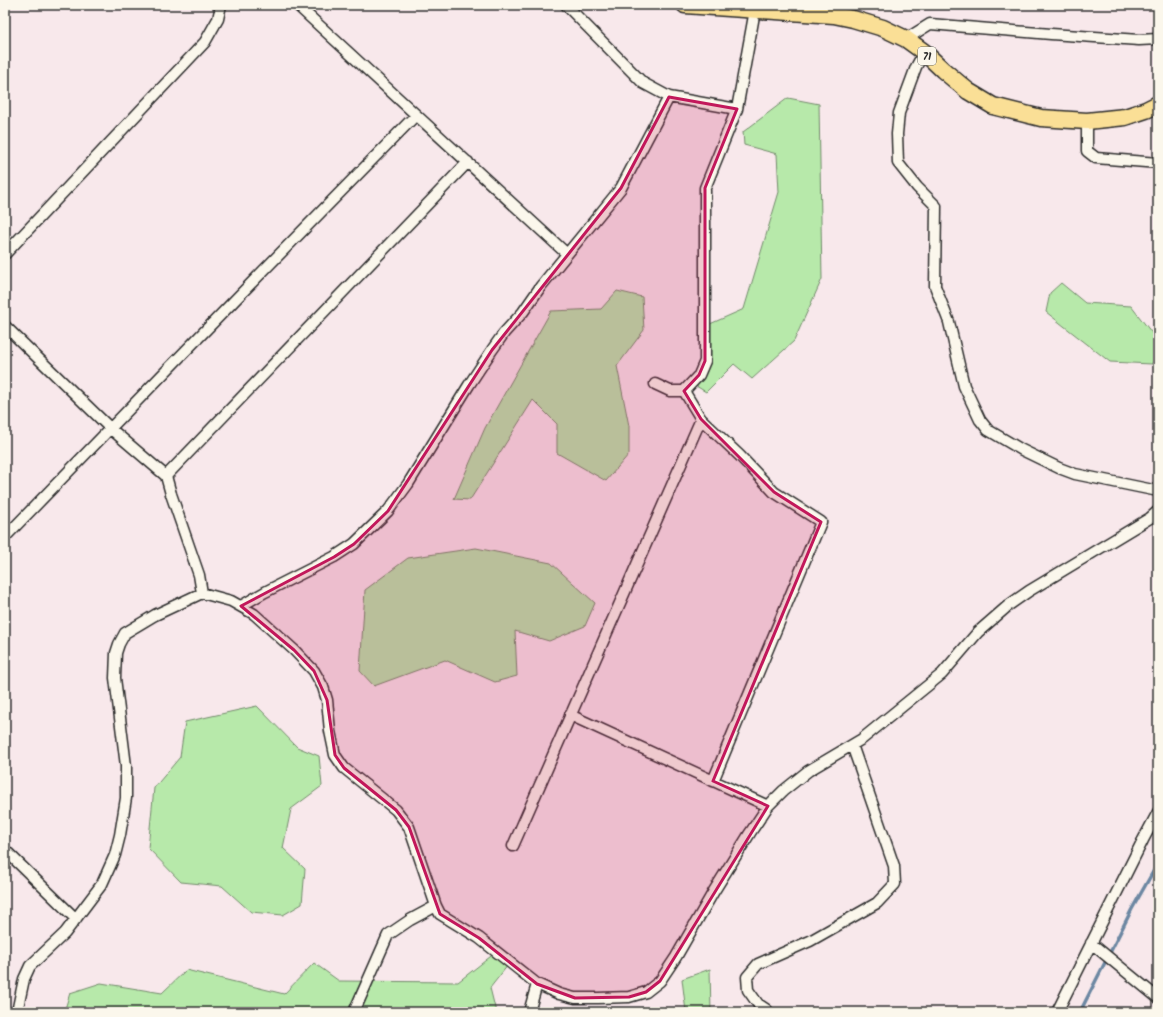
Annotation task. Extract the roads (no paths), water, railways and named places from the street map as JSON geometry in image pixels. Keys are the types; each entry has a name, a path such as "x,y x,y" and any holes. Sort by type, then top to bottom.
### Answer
{"main road":[{"name":"71","path":"685,5 755,10 836,10 853,19 883,28 906,39 924,52 968,91 993,106 1041,118 1087,121 1125,117 1158,104"}],"street":[{"path":"5,254 205,42 218,20 221,5"},
{"path":"297,5 567,254"},
{"path":"566,5 643,83 669,97 736,109"},
{"path":"655,384 670,391 684,391 699,376 705,361 705,188 736,109 755,10"},
{"path":"906,39 930,24 1139,40 1158,38"},
{"path":"924,52 916,67 899,113 897,134 898,163 917,187 936,206 935,286 948,322 964,386 980,420 988,430 1022,450 1059,468 1075,474 1158,491"},
{"path":"241,606 334,557 354,544 388,511 408,484 469,385 504,333 523,312 541,286 621,188 669,97"},
{"path":"5,537 416,115"},
{"path":"1087,121 1088,151 1096,158 1158,164"},
{"path":"166,476 468,162"},
{"path":"5,326 110,429 166,476 199,575 202,593"},
{"path":"684,391 701,419 740,456 774,492 821,522 713,781"},
{"path":"513,846 701,419"},
{"path":"17,1012 24,979 30,966 65,933 76,919 102,884 115,855 126,798 126,766 115,678 116,653 119,644 126,633 155,615 202,593 231,601 254,614 294,650 314,672 323,686 327,700 330,731 335,755 344,768 396,810 409,827 440,914 479,938 537,984 559,994 575,998 629,997 646,992 660,981 676,957 714,891 768,806 783,791 808,771 862,739 942,674 978,632 1009,605 1029,591 1150,518 1158,511"},
{"path":"570,715 768,806"},
{"path":"767,1010 758,1004 748,990 747,977 758,964 810,941 877,903 895,884 894,866 852,745"},
{"path":"1057,1012 1158,812"},
{"path":"5,850 76,919"},
{"path":"354,1012 388,935 410,920 436,906"},
{"path":"1091,943 1158,998"},
{"path":"529,1012 537,984"}],"waterway":[{"path":"1080,1012 1132,909 1158,863"}]}
